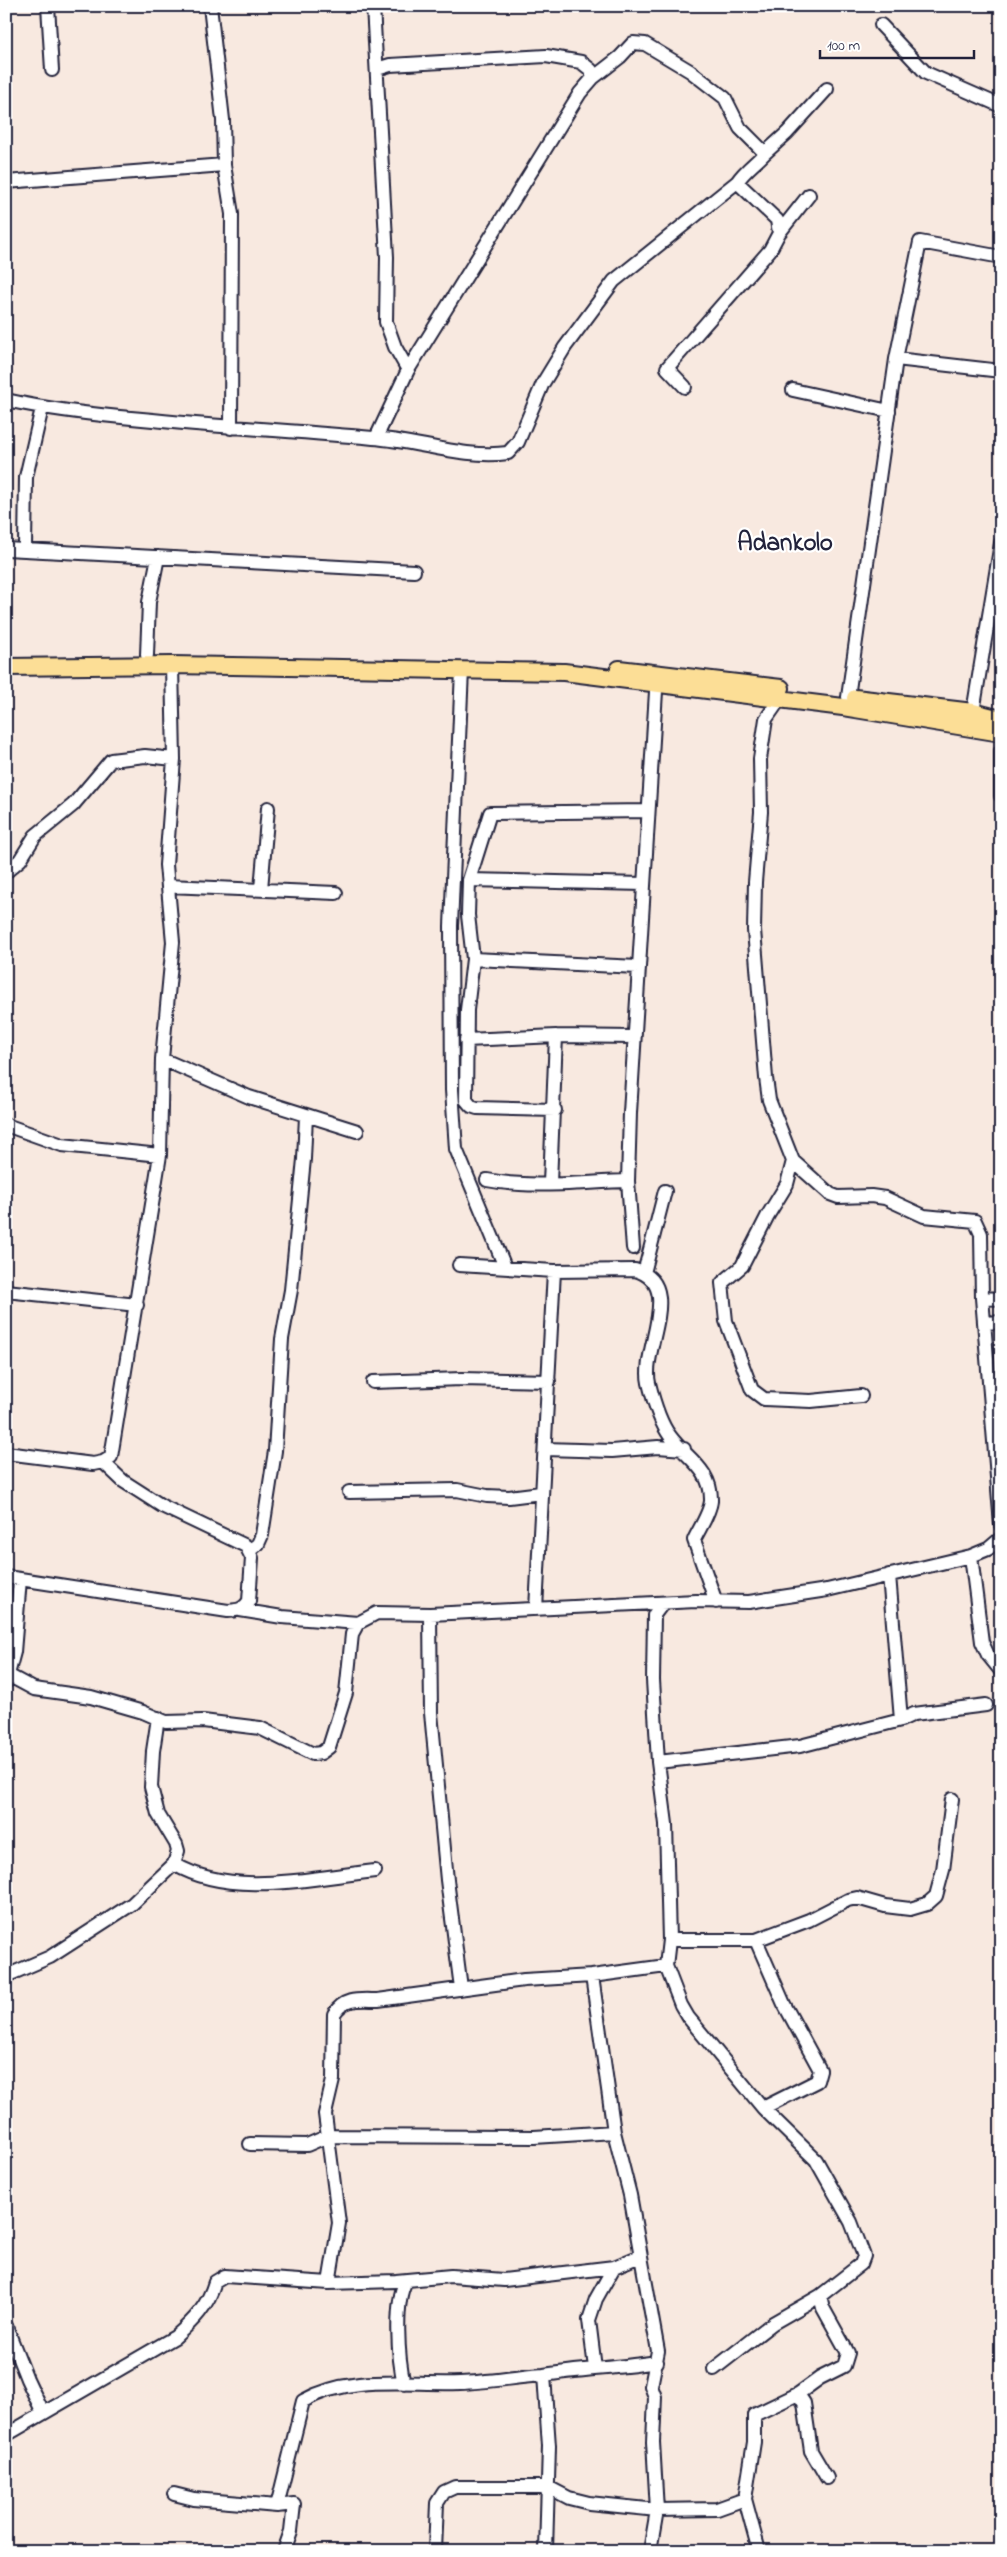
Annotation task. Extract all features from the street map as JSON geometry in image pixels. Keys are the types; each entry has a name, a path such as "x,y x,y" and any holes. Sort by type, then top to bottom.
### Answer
{"main road":[{"path":"6,658 147,655 564,663 1001,733"},
{"path":"6,667 172,666 564,672 656,678 848,697 973,712 1001,719"}],"street":[{"path":"48,6 52,70"},
{"path":"210,6 223,120 224,165 232,214 231,428"},
{"path":"373,6 387,256 386,322 395,348 408,370"},
{"path":"881,25 926,74 1001,106"},
{"path":"376,438 408,370 580,93 593,78 620,57 634,43 645,44 690,71 726,98 740,128 765,153"},
{"path":"377,69 390,65 546,56 581,62 591,70 593,78"},
{"path":"6,400 42,408 231,428 376,438 489,456 508,453 518,442 543,383 565,347 614,281 737,182 744,172 753,167 787,133 827,89"},
{"path":"6,182 224,165"},
{"path":"737,182 777,220 779,233"},
{"path":"685,387 667,368 770,250 779,233 809,195"},
{"path":"848,697 896,359 920,242 1001,257"},
{"path":"896,359 1001,372"},
{"path":"793,390 889,411"},
{"path":"25,548 26,478 42,408"},
{"path":"973,712 1001,543"},
{"path":"6,549 25,548 414,571"},
{"path":"147,655 149,602 158,557"},
{"path":"6,1453 70,1463 103,1462 110,1457 137,1306 160,1154 162,1059 173,942 166,866 174,759 172,666"},
{"path":"462,670 452,926 452,1090 456,1149 505,1267"},
{"path":"633,1248 628,1181 634,1037 656,678"},
{"path":"780,699 766,719 760,759 761,812 755,882 754,930 767,1090 793,1161 830,1194 838,1197 871,1196 885,1198 924,1216 975,1221 981,1234 982,1298 1001,1525"},
{"path":"1001,751 1001,796"},
{"path":"6,872 20,860 36,836 73,805 111,760 145,756 174,759"},
{"path":"261,889 268,808"},
{"path":"555,1110 471,1106 466,1100 466,1040 473,959 468,915 469,880 490,813 647,811"},
{"path":"469,880 644,884"},
{"path":"168,886 336,893"},
{"path":"473,959 638,968"},
{"path":"466,1040 556,1036 634,1037"},
{"path":"550,1183 555,1110 556,1036"},
{"path":"162,1059 249,1097 357,1131"},
{"path":"249,1551 258,1544 262,1536 275,1451 282,1339 291,1290 304,1159 306,1116"},
{"path":"6,1125 62,1145 160,1154"},
{"path":"793,1161 787,1184 768,1215 742,1266 722,1283 726,1322 752,1390 764,1399 811,1401 861,1396"},
{"path":"488,1180 508,1183 628,1181"},
{"path":"644,1272 665,1191"},
{"path":"459,1265 554,1270 635,1270 644,1272 655,1282 660,1308 648,1380 670,1436 706,1474 711,1502 694,1540 716,1602"},
{"path":"536,1608 554,1270"},
{"path":"6,1291 137,1306"},
{"path":"982,1298 1001,1299"},
{"path":"984,1323 1001,1322"},
{"path":"373,1382 462,1379 549,1381"},
{"path":"545,1449 612,1451 658,1447 684,1449"},
{"path":"103,1462 123,1481 162,1506 246,1546 252,1558 249,1601 240,1610"},
{"path":"349,1492 457,1490 487,1496 509,1497 541,1492"},
{"path":"6,1577 228,1611 240,1610 282,1617 358,1623 377,1613 430,1614 536,1608 770,1600 889,1576 971,1556 988,1549 1001,1538"},
{"path":"971,1556 982,1642 988,1655 1001,1671"},
{"path":"889,1576 901,1720"},
{"path":"20,1579 14,1652 7,1679 34,1689 91,1697 172,1722 202,1721 260,1728 313,1754 321,1753 329,1747 346,1693 352,1634 358,1623"},
{"path":"663,1603 654,1615 653,1680 658,1762 666,1824 669,1940 666,1966 679,2001 688,2017 763,2108 816,2160 851,2222 864,2256 861,2264 820,2296 774,2323 714,2369"},
{"path":"430,1614 430,1713 447,1880 461,1988"},
{"path":"658,1762 800,1746 901,1720 914,1714 986,1706"},
{"path":"6,1976 50,1958 132,1904 174,1864 178,1852 176,1844 158,1814 151,1787 153,1751 158,1718"},
{"path":"669,1940 756,1940 809,1920 848,1900 857,1898 885,1906 910,1910 927,1904 936,1896 941,1878 952,1799"},
{"path":"174,1864 192,1874 235,1882 289,1881 375,1870"},
{"path":"756,1940 784,2004 820,2070 817,2081 763,2108"},
{"path":"329,2283 339,2223 325,2114 333,2080 334,2014 338,2006 346,2001 378,2000 524,1980 592,1976 666,1966"},
{"path":"592,1976 614,2132 630,2195 658,2350 651,2386 655,2397 654,2442 657,2510 650,2551"},
{"path":"250,2144 307,2145 328,2136 534,2137 614,2132"},
{"path":"6,2435 176,2337 197,2317 210,2298 215,2282 225,2276 329,2283 451,2276 504,2280 614,2267 640,2256"},
{"path":"595,2368 590,2320 596,2299 614,2267"},
{"path":"404,2383 399,2363 399,2328 401,2289 406,2280"},
{"path":"759,2551 745,2499 754,2442 754,2414 798,2394 820,2378 844,2366 848,2353 823,2308 820,2296"},
{"path":"6,2326 27,2379 44,2413"},
{"path":"277,2506 302,2401 316,2393 344,2386 461,2383 595,2368 626,2367 657,2362"},
{"path":"544,2375 549,2446 546,2551"},
{"path":"798,2394 804,2403 811,2451 827,2478"},
{"path":"435,2551 437,2503 444,2492 455,2487 476,2485 510,2488 548,2487 569,2498 589,2503 657,2510 717,2509 745,2499"},
{"path":"174,2494 194,2499 277,2506 294,2504 291,2531 284,2551"}],"district":[{"name":"Adankolo","path":"785,541"}]}
